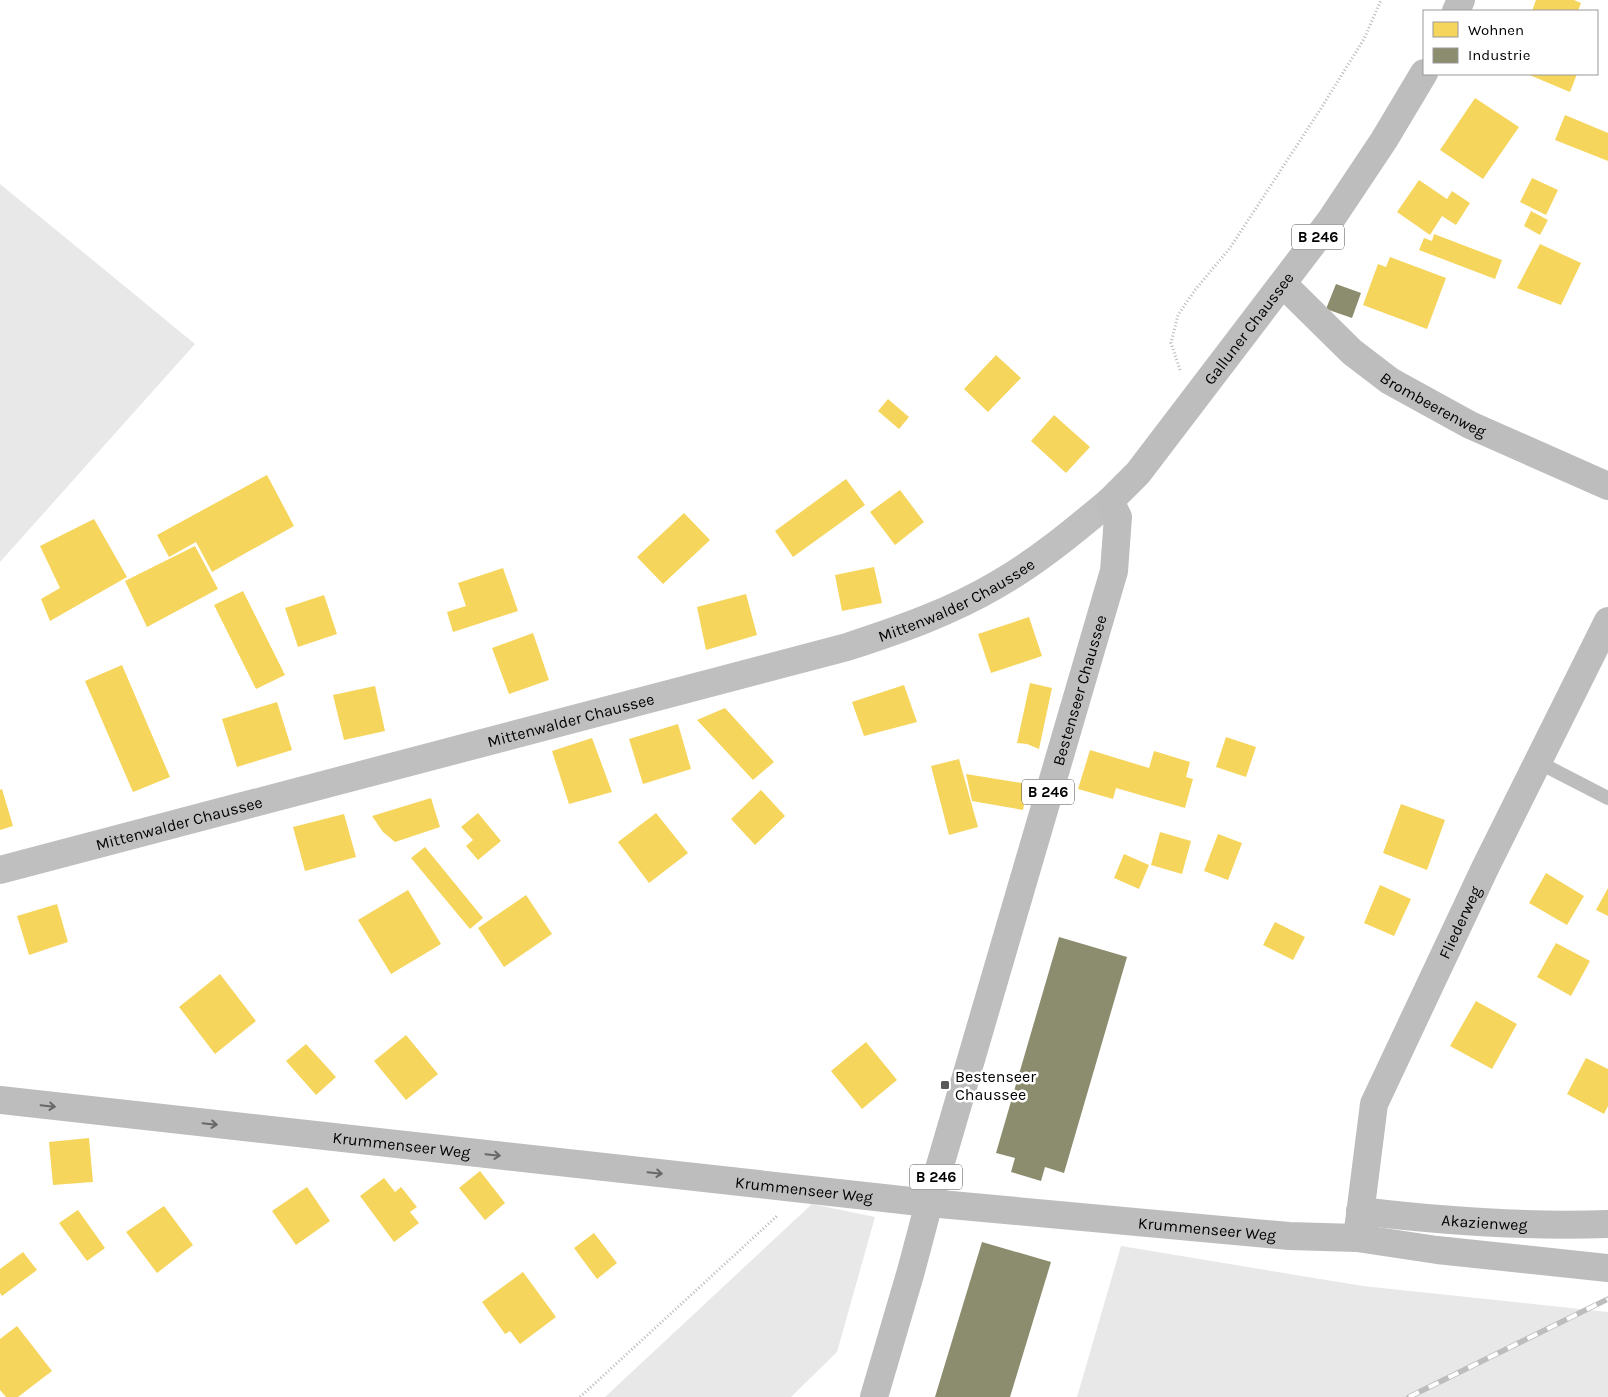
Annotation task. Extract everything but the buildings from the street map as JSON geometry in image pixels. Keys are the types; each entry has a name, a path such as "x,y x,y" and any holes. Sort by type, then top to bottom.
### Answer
{"main road":[{"name":"Mittenwalder Chaussee","path":"0,870 873,639 934,616 998,584 1039,558 1110,501"}],"street":[{"name":"Galluner Chaussee","path":"1110,501 1138,473 1283,284 1335,213 1384,140 1423,75"},
{"name":"Brombeerenweg","path":"1283,284 1352,352 1390,381 1470,425 1608,486"},
{"name":"Bestenseer Chaussee","path":"874,1397 911,1271 928,1203 1114,571 1118,517 1110,501"},
{"name":"Fliederweg","path":"1357,1238 1374,1104 1486,866 1608,621"},
{"name":"Krummenseer Weg","path":"0,1100 928,1203 1289,1236 1357,1238 1437,1250 1608,1268"},
{"name":"Akazienweg","path":"1360,1211 1450,1221 1558,1225 1608,1224"}],"lane":[{"path":"1538,762 1608,798"}],"path":[{"path":"1199,394 1185,378 1175,360 1171,343 1178,315 1195,290 1230,248 1320,110 1364,39 1381,0"},
{"path":"580,1397 805,1190"}],"shaded area":[{"path":"0,184 195,344 0,562"},
{"path":"812,1204 875,1217 837,1352 791,1397 605,1397"},
{"path":"1121,1246 1363,1286 1608,1312 1608,1397 1077,1397"}],"railway":[{"path":"1409,1397 1608,1299"}],"place":[{"name":"Bestenseer Chaussee","path":"945,1085"}]}
